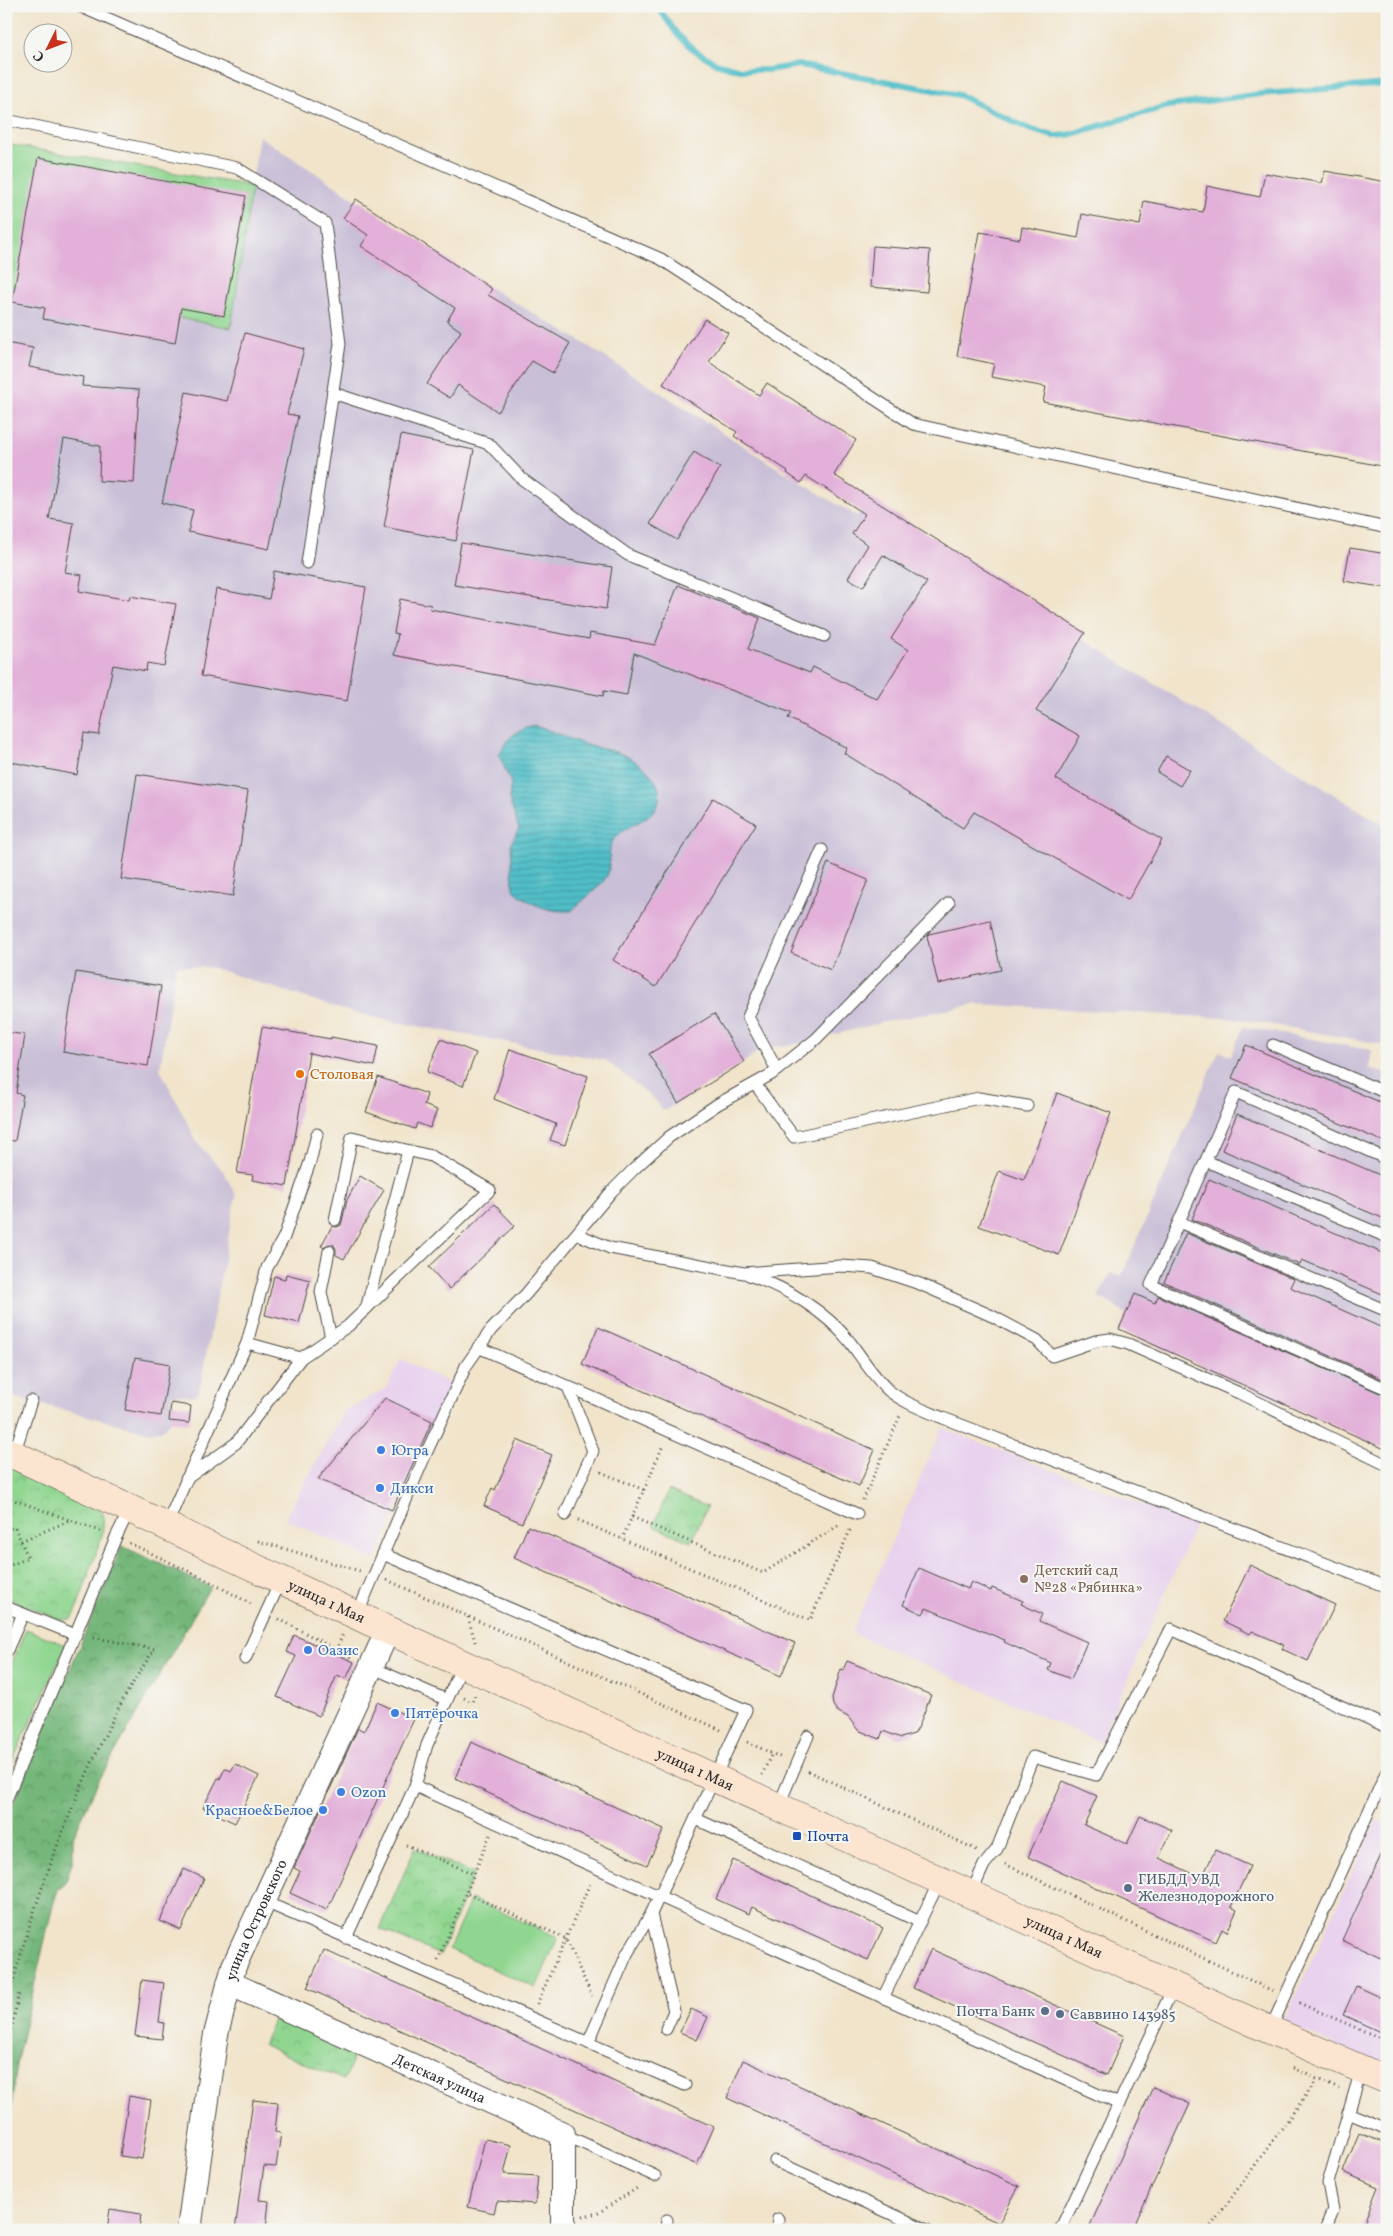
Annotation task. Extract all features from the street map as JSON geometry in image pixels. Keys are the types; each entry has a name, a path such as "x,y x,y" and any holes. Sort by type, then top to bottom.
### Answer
{"street":[{"name":"улица 1 Мая","path":"10,1452 357,1616 1270,2030 1387,2080"},
{"name":"улица Островского","path":"189,2230 212,2063 234,1966 388,1630"},
{"name":"Детская улица","path":"229,1983 563,2134"},
{"path":"563,2134 563,2225"}],"lane":[{"path":"79,6 661,259 913,424 1387,528"},
{"path":"6,120 237,168 325,223 340,344 306,563"},
{"path":"333,393 489,444 522,479 628,555 824,636"},
{"path":"777,1070 748,1017 822,850"},
{"path":"357,1616 466,1366 490,1330 526,1294 612,1192 669,1137 718,1104 777,1070 816,1039 949,903"},
{"path":"1273,1045 1387,1093"},
{"path":"755,1084 794,1137 979,1098 1027,1106"},
{"path":"1387,1159 1236,1092 1152,1285 1387,1389"},
{"path":"166,1526 247,1343 267,1268 284,1237 310,1162 317,1134"},
{"path":"186,1479 236,1443 248,1430 300,1358 348,1326 490,1190 431,1156 352,1137 336,1220"},
{"path":"366,1309 408,1151"},
{"path":"1206,1161 1387,1237"},
{"path":"1179,1222 1387,1311"},
{"path":"577,1234 610,1248 744,1273 766,1281 818,1312 834,1324 875,1376 889,1390 907,1402 1387,1588"},
{"path":"329,1251 321,1292 331,1338"},
{"path":"744,1273 841,1266 872,1268 920,1284 992,1316 1037,1340 1052,1356 1110,1339 1128,1344 1239,1393 1387,1465"},
{"path":"247,1343 300,1358"},
{"path":"478,1347 857,1514"},
{"path":"565,1515 594,1451 568,1386"},
{"path":"10,1452 32,1401"},
{"path":"6,1800 116,1537 130,1508"},
{"path":"383,1554 746,1710 660,1896 627,1954 588,2043"},
{"path":"245,1659 281,1580"},
{"path":"6,1607 76,1634"},
{"path":"6,1652 23,1614"},
{"path":"971,1894 984,1865 997,1849 1033,1757 1096,1775 1171,1629 1387,1726"},
{"path":"346,1938 415,1786 427,1745 463,1664"},
{"path":"371,1667 447,1700"},
{"path":"778,1807 808,1736"},
{"path":"1270,2030 1387,1771"},
{"path":"415,1786 1119,2104"},
{"path":"696,1820 920,1922"},
{"path":"884,1998 940,1880"},
{"path":"263,1901 684,2085"},
{"path":"651,1914 674,2012 666,2029"},
{"path":"1060,2230 1174,1986"},
{"path":"1325,2230 1333,2210 1328,2183 1361,2070"},
{"path":"1348,2113 1387,2129"},
{"path":"563,2134 655,2176"},
{"path":"775,2161 927,2230"}],"path":[{"path":"565,1515 810,1620 907,1402"},
{"path":"622,1539 669,1431"},
{"path":"587,1465 644,1490"},
{"path":"6,1497 116,1537 201,1577 371,1667"},
{"path":"632,1517 763,1573 857,1514"},
{"path":"21,1541 71,1520"},
{"path":"6,1530 15,1526 28,1558 6,1567"},
{"path":"374,1574 734,1736 1285,1996 1387,2041"},
{"path":"6,2008 36,1902 72,1809 115,1713 154,1649 76,1634"},
{"path":"431,1975 496,1822"},
{"path":"391,1838 474,1874"},
{"path":"531,2018 597,1868"},
{"path":"466,1894 566,1938 600,2015"},
{"path":"6,2054 20,1993"},
{"path":"1208,2230 1318,2080"},
{"path":"563,2225 598,2213 655,2176"}],"shaded area":[{"path":"259,136 492,289 577,339 801,483 857,516 866,500 1114,659 1387,827 1387,1045 1240,1019 976,1004 893,1020 792,1045 764,1047 744,1062 664,1111 654,1099 605,1060 395,1022 347,1011 213,968 176,966 160,1069 198,1144 223,1171 236,1195 199,1393 192,1396 172,1394 169,1421 164,1429 149,1432 6,1395 6,285 231,328"},
{"path":"1243,1027 1372,1050 1369,1069 1387,1074 1387,1431 1127,1316 1115,1306 1098,1297 1111,1273 1121,1277 1219,1051 1231,1056"},
{"path":"401,1359 450,1383 375,1560 285,1519 344,1411 386,1389"},
{"name":"Детский сад №28 «Рябинка»","path":"942,1428 1195,1525 1100,1742 852,1633"},
{"path":"1377,1820 1387,1825 1387,2068 1283,2022"}],"green space":[{"path":"6,144 252,186 231,328 6,285"},
{"path":"6,1463 100,1510 104,1516 102,1536 75,1614 71,1619 61,1620 6,1598"},
{"path":"669,1490 707,1507 691,1542 653,1526"},
{"path":"122,1546 210,1587 98,1782 73,1837 73,1860 65,1884 58,1890 53,1905 19,2051 6,2142 6,1821"},
{"path":"26,1629 66,1645 6,1775 6,1677"},
{"path":"415,1848 474,1874 440,1955 380,1929"},
{"path":"471,1899 558,1937 536,1988 449,1949"},
{"path":"277,2013 352,2046 352,2063 344,2080 263,2045"}],"water":[{"path":"534,726 586,745 617,752 628,757 640,764 651,774 658,786 659,800 656,807 645,818 623,831 612,842 607,876 596,889 571,911 547,909 526,899 513,889 511,843 519,829 509,799 511,783 499,755 512,736"}],"building":[{"path":"38,158 246,196 224,316 181,308 175,343 43,319 45,308 12,302"},
{"path":"1325,171 1387,182 1387,467 1043,402 1046,387 991,377 994,364 957,356 980,232 1020,239 1022,227 1078,238 1082,214 1140,225 1144,201 1203,212 1207,186 1260,197 1265,173 1322,183"},
{"path":"356,199 492,289 488,295 570,343 553,373 532,361 498,412 458,385 450,398 427,384 461,331 447,321 455,308 361,246 368,235 343,218"},
{"path":"873,246 930,250 927,292 870,287"},
{"path":"705,319 728,333 709,362 759,395 767,383 856,440 834,475 1085,633 1036,711 1080,736 1056,779 1162,840 1128,900 974,812 963,828 844,753 847,748 788,718 791,713 634,653 627,695 604,691 603,696 394,655 398,634 394,633 400,599 431,605 430,609 589,639 590,633 655,645 678,585 760,618 748,649 810,673 813,667 877,699 908,650 891,639 927,582 883,555 863,587 848,578 868,545 852,534 865,514 806,476 801,483 787,473 788,471 734,436 737,432 663,384"},
{"path":"245,333 304,349 287,414 298,416 269,549 188,532 193,510 162,503 186,392 227,401"},
{"path":"6,343 33,348 29,367 83,377 82,386 139,390 134,483 99,481 100,446 64,439 49,519 74,523 65,572 82,575 79,591 129,600 130,596 176,604 164,666 147,663 146,671 113,665 99,735 84,733 77,775 6,761"},
{"path":"401,435 474,450 456,541 384,527"},
{"path":"694,452 720,468 677,540 650,524"},
{"path":"461,543 612,567 606,609 454,585"},
{"path":"1350,548 1387,554 1387,588 1344,581"},
{"path":"274,571 366,587 347,701 201,676 216,589 269,599"},
{"path":"1166,756 1190,770 1180,786 1157,772"},
{"path":"137,774 248,791 233,896 121,879"},
{"path":"713,798 756,824 656,987 613,960"},
{"path":"828,863 868,880 831,970 791,953"},
{"path":"990,920 1001,970 938,984 927,936"},
{"path":"76,972 161,986 148,1066 63,1052"},
{"path":"714,1014 744,1062 678,1103 649,1054"},
{"path":"262,1027 378,1046 374,1066 309,1053 287,1186 252,1180 253,1175 237,1173"},
{"path":"6,1032 25,1035 16,1093 23,1095 15,1141 6,1140"},
{"path":"441,1039 476,1053 463,1086 427,1072"},
{"path":"1246,1045 1387,1105 1387,1143 1232,1078"},
{"path":"510,1049 588,1076 565,1145 550,1140 556,1124 494,1099"},
{"path":"378,1077 427,1094 424,1105 437,1110 430,1128 417,1123 415,1129 366,1112"},
{"path":"1057,1093 1111,1113 1059,1255 979,1226 999,1171 1024,1180"},
{"path":"1237,1114 1387,1178 1387,1220 1222,1150"},
{"path":"360,1176 384,1190 344,1259 336,1255 334,1245 321,1246 332,1226 337,1227 341,1225 347,1200"},
{"path":"1209,1179 1387,1255 1387,1296 1302,1260 1300,1265 1192,1219"},
{"path":"494,1204 515,1226 449,1289 429,1267"},
{"path":"1186,1233 1294,1279 1290,1287 1387,1330 1387,1381 1164,1282"},
{"path":"286,1274 310,1280 299,1323 265,1315 274,1276 285,1279"},
{"path":"1135,1294 1155,1303 1158,1296 1387,1396 1387,1450 1119,1329"},
{"path":"598,1327 875,1450 859,1486 582,1364"},
{"path":"135,1358 170,1364 161,1416 125,1410"},
{"name":"Югра","path":"385,1398 432,1421 392,1510 318,1479"},
{"path":"171,1403 191,1406 189,1423 169,1421"},
{"path":"517,1440 552,1455 522,1523 484,1506 492,1488 495,1490"},
{"path":"528,1526 795,1643 781,1676 514,1558"},
{"path":"1250,1565 1335,1605 1308,1661 1282,1649 1284,1645 1252,1631 1250,1634 1223,1621"},
{"path":"919,1568 968,1589 971,1582 991,1591 992,1588 1023,1601 1021,1604 1042,1614 1039,1621 1087,1642 1071,1679 1048,1670 1051,1663 1004,1642 1005,1640 926,1608 923,1614 903,1605"},
{"path":"294,1635 354,1662 346,1679 337,1675 319,1716 277,1697 296,1656 287,1652"},
{"path":"847,1661 931,1695 914,1734 901,1738 883,1731 880,1739 858,1730 848,1717 837,1711 833,1705 832,1698 841,1669 843,1670"},
{"path":"377,1702 414,1719 327,1910 290,1893 300,1871 294,1868 358,1728 364,1731"},
{"path":"471,1742 664,1829 647,1865 455,1778"},
{"path":"235,1764 259,1776 235,1823 203,1808 225,1768 231,1771"},
{"path":"1063,1781 1097,1796 1084,1825 1127,1844 1140,1816 1172,1830 1159,1858 1202,1878 1215,1850 1250,1866 1231,1907 1237,1910 1227,1932 1222,1929 1216,1942 1028,1857"},
{"path":"1387,1842 1387,1961 1342,1940"},
{"path":"733,1860 883,1928 868,1960 752,1907 749,1914 716,1899"},
{"path":"184,1869 204,1878 181,1930 160,1921"},
{"path":"931,1949 1124,2036 1107,2075 913,1988"},
{"path":"324,1950 714,2127 697,2165 307,1988"},
{"path":"142,1980 164,1983 159,2022 164,2023 162,2039 135,2036"},
{"path":"1356,1986 1387,2000 1387,2035 1343,2015"},
{"path":"691,2009 708,2017 697,2040 680,2032"},
{"path":"743,2060 1019,2186 999,2223 727,2098"},
{"path":"1153,2087 1190,2104 1132,2230 1088,2230"},
{"path":"129,2096 151,2100 142,2159 120,2156"},
{"path":"253,2100 278,2103 275,2132 281,2133 276,2167 264,2166 259,2200 269,2201 266,2230 235,2230"},
{"path":"1359,2133 1387,2144 1387,2230 1361,2230 1378,2187 1343,2172"},
{"path":"485,2139 511,2145 504,2174 538,2176 535,2204 497,2201 494,2213 468,2207"},
{"path":"110,2209 141,2214 139,2230 107,2230"}],"waterway":[{"path":"657,6 677,34 694,50 716,63 740,70 768,70 799,65 959,95 1029,129 1054,136 1068,135 1168,106 1261,94 1387,84"}],"place":[{"name":"Столовая","path":"300,1074"},
{"name":"Югра","path":"381,1450"},
{"name":"Дикси","path":"380,1488"},
{"name":"Детский сад №28 «Рябинка»","path":"1024,1579"},
{"name":"Оазис","path":"308,1650"},
{"name":"Пятёрочка","path":"395,1713"},
{"name":"Ozon","path":"341,1792"},
{"name":"Красное&Белое","path":"323,1810"},
{"name":"Почта","path":"797,1836"},
{"name":"ГИБДД УВД Железнодорожного","path":"1128,1888"},
{"name":"Почта Банк","path":"1045,2011"},
{"name":"Саввино 143985","path":"1060,2014"}]}
